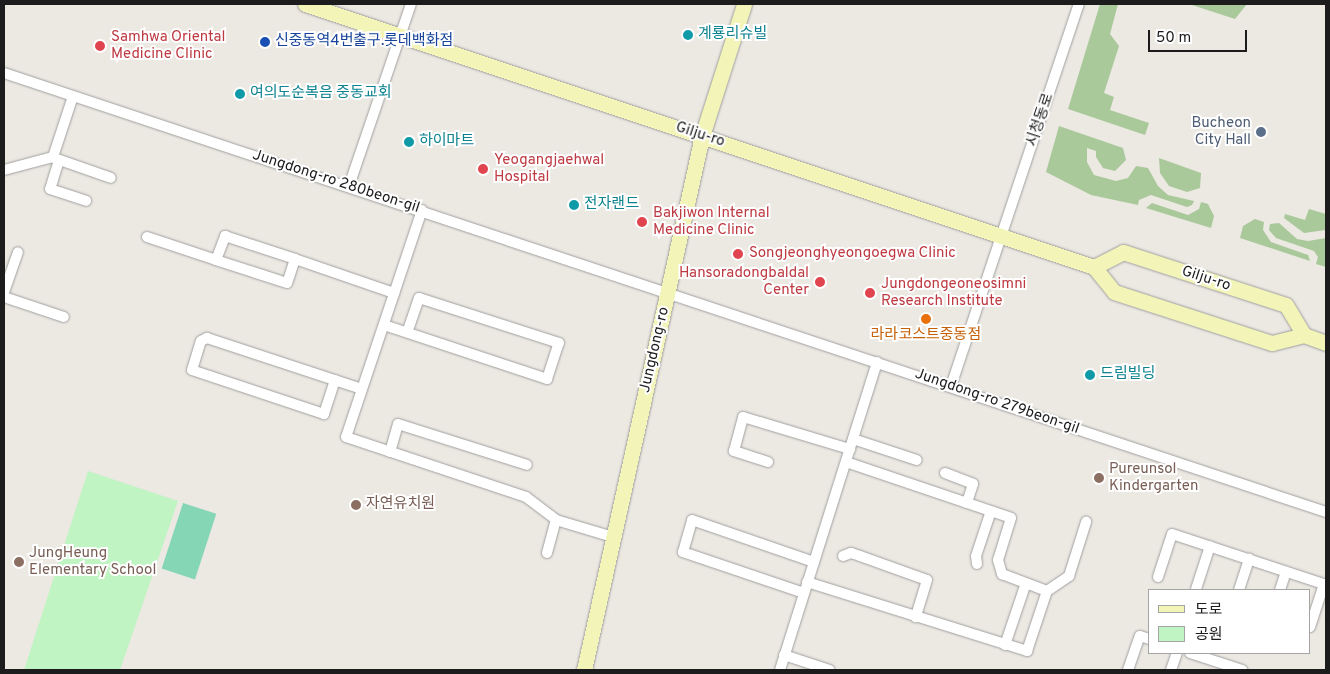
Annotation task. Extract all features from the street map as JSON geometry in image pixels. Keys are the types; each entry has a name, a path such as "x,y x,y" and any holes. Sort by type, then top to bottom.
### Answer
{"street":[{"name":"Gilju-ro","path":"305,4 1094,267 1123,252 1286,305 1304,335"},
{"path":"349,186 411,4"},
{"name":"Jungdong-ro","path":"584,670 702,136 744,4"},
{"name":"시청동로","path":"951,386 1079,4"},
{"name":"Jungdong-ro 280beon-gil","path":"4,73 669,292"},
{"path":"73,96 50,189 86,201"},
{"path":"4,170 56,159 111,178"},
{"path":"422,210 346,437 526,497 556,520 614,536"},
{"path":"216,260 225,236 394,293"},
{"path":"147,237 287,283 295,259"},
{"path":"4,292 18,252"},
{"path":"1094,267 1114,292 1272,343 1304,335 1326,343"},
{"name":"Jungdong-ro 279beon-gil","path":"669,292 1326,512"},
{"path":"4,297 64,316"},
{"path":"384,325 547,379 559,343 419,298 407,332"},
{"path":"335,380 324,414 192,370 201,341 207,338 335,380 362,389"},
{"path":"780,670 877,362"},
{"path":"768,462 734,451 743,417 916,460"},
{"path":"390,452 398,424 527,465"},
{"path":"846,462 1011,518 998,560 1002,574 1047,591"},
{"path":"945,473 973,484 967,503"},
{"path":"978,564 976,556 991,511"},
{"path":"547,553 556,520"},
{"path":"804,593 683,552 692,520 814,562"},
{"path":"807,582 1027,652 1047,591 1069,576 1086,522"},
{"path":"1158,577 1172,534 1210,546 1325,584 1310,626"},
{"path":"1196,589 1210,546"},
{"path":"843,556 851,553 927,580 916,617"},
{"path":"1239,589 1249,559"},
{"path":"1280,589 1286,572"},
{"path":"1005,645 1026,583"},
{"path":"1128,670 1140,636 1148,639"},
{"path":"1171,670 1177,654"},
{"path":"1192,654 1214,666 1242,670"},
{"path":"784,655 830,670"}],"green space":[{"path":"1100,4 1118,4 1110,34 1119,46 1104,93 1114,97 1110,110 1149,123 1145,135 1068,109"},
{"path":"1189,4 1247,4 1235,19"},
{"path":"1059,126 1123,148 1126,160 1115,171 1103,168 1096,157 1096,151 1087,148 1087,162 1094,175 1116,181 1128,178 1136,166 1148,168 1158,186 1168,195 1194,201 1192,205 1187,207 1151,195 1139,200 1138,205 1091,195 1046,172"},
{"path":"1159,158 1201,173 1200,188 1187,192 1169,186 1160,173"},
{"path":"1201,202 1208,204 1214,216 1211,228 1146,208 1152,203 1188,215 1199,209"},
{"path":"1309,209 1326,214 1326,230 1304,233 1284,218 1285,214 1305,220"},
{"path":"1255,219 1264,222 1263,230 1271,242 1308,255 1310,261 1240,238 1243,226"},
{"path":"1279,223 1297,239 1308,241 1326,238 1326,267 1316,264 1318,257 1314,251 1276,238 1269,230 1270,224"},
{"path":"88,471 178,501 120,670 24,670"},
{"path":"183,503 216,514 195,579 162,569"}],"place":[{"name":"계룡리슈빌","path":"688,35"},
{"name":"신중동역4번출구.롯데백화점","path":"265,42"},
{"name":"Samhwa Oriental Medicine Clinic","path":"100,46"},
{"name":"여의도순복음 중동교회","path":"240,94"},
{"name":"Bucheon City Hall","path":"1261,132"},
{"name":"하이마트","path":"409,142"},
{"name":"Yeogangjaehwal Hospital","path":"483,169"},
{"name":"전자랜드","path":"574,205"},
{"name":"Bakjiwon Internal Medicine Clinic","path":"642,222"},
{"name":"Songjeonghyeongoegwa Clinic","path":"738,254"},
{"name":"Hansoradongbaldal Center","path":"820,282"},
{"name":"Jungdongeoneosimni Research Institute","path":"870,293"},
{"name":"라라코스트중동점","path":"926,319"},
{"name":"드림빌딩","path":"1090,375"},
{"name":"Pureunsol Kindergarten","path":"1099,478"},
{"name":"자연유치원","path":"356,505"},
{"name":"JungHeung Elementary School","path":"19,562"}]}
